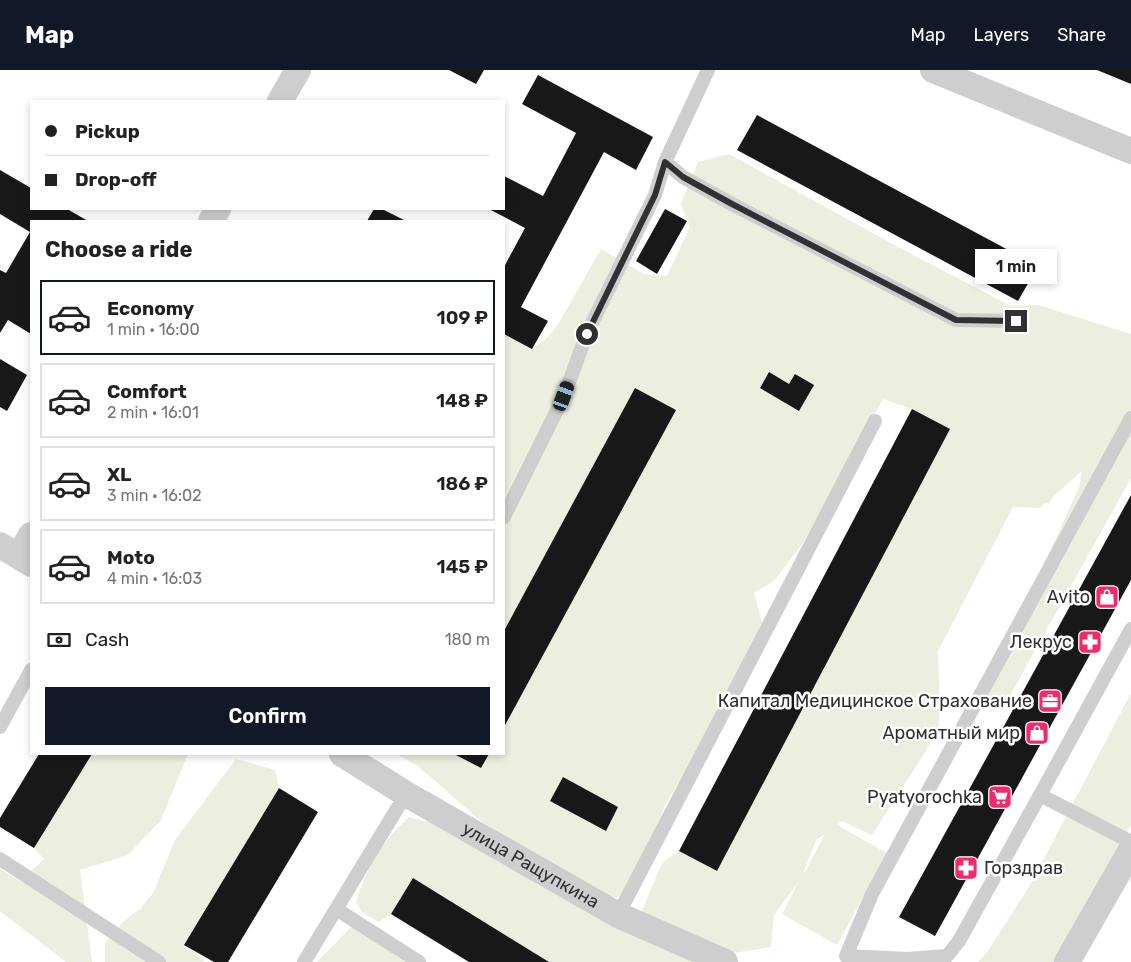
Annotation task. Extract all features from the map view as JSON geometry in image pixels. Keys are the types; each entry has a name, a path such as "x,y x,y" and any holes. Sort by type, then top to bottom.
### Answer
{"street":[{"path":"281,100 298,70"},
{"path":"933,70 1131,152"},
{"name":"улица Ращупкина","path":"344,755 406,794 618,915 725,962"},
{"path":"1067,962 1131,850"}],"lane":[{"path":"505,515 564,396 587,334 655,195 665,162 708,70"},
{"path":"665,162 683,177 732,204 956,320 1016,321"},
{"path":"1131,418 877,885 845,959 907,959 947,956 960,941 1131,629"},
{"path":"618,915 875,421"},
{"path":"0,727 30,672"},
{"path":"304,962 406,794"},
{"path":"1040,795 1131,842"},
{"path":"0,859 159,962"},
{"path":"336,909 419,962"}],"green space":[{"path":"729,154 900,248 1011,306 1038,305 1131,334 1131,478 1002,710 982,702 1079,487 1082,471 1054,496 1049,504 1045,503 1039,508 1013,507 938,651 940,711 938,732 872,835 842,821 837,825 887,853 837,945 782,914 799,881 774,915 771,947 734,953 641,913 662,863 679,851 717,871 949,429 912,409 883,399 804,541 775,580 754,593 762,622 718,721 666,803 641,869 618,898 584,891 476,817 418,766 398,755 456,755 481,768 488,755 505,755 505,725 675,410 635,389 505,629 505,335 532,349 548,337 559,323 601,249 644,274 667,276 690,227 681,204 698,162","holes":["825,834 805,872 816,840"]},
{"path":"1131,693 1131,825 1056,962 978,962 988,951 1030,885"},
{"path":"91,755 188,755 161,820 128,855 80,870 92,962 66,962 0,911 0,869 20,881 44,859 34,848"},
{"path":"236,759 275,770 279,788 185,944 205,962 105,962 105,943 126,919 140,909 153,893 175,840"},
{"path":"409,817 449,827 697,962 549,962 414,878 391,914 379,922 363,913 356,902 376,856 391,835"},
{"path":"352,926 406,962 317,962"}],"building":[{"path":"449,70 484,70 476,84"},
{"path":"1097,70 1131,70 1131,84"},
{"path":"538,75 653,137 636,170 604,152 521,307 548,321 532,349 505,335 505,265 525,228 491,210 505,210 505,177 543,196 576,133 522,104"},
{"path":"757,115 1038,266 1018,301 737,150"},
{"path":"0,170 30,187 30,210 69,210 86,220 30,220 30,232 0,214"},
{"path":"665,209 687,221 657,274 636,261"},
{"path":"373,210 384,210 404,220 368,220"},
{"path":"30,232 30,333 8,320 0,333 0,270 6,273"},
{"path":"0,359 27,375 7,411 0,407"},
{"path":"769,372 789,384 795,374 814,385 799,411 760,388"},
{"path":"635,388 676,410 505,725 505,629"},
{"path":"912,409 950,429 717,871 679,851"},
{"path":"1131,495 1131,580 935,936 899,917"},
{"path":"38,755 91,755 34,848 0,827 0,818"},
{"path":"456,755 488,755 481,768"},
{"path":"563,777 618,807 606,831 550,801"},
{"path":"279,788 318,812 228,962 214,962 184,945"},
{"path":"413,878 549,962 469,962 391,914"}],"place":[{"name":"Avito","path":"1107,597"},
{"name":"Лекрус","path":"1090,642"},
{"name":"Капитал Медицинское Страхование","path":"1050,701"},
{"name":"Ароматный мир","path":"1037,733"},
{"name":"Pyatyorochka","path":"1000,797"},
{"name":"Горздрав","path":"966,868"}],"route":[{"path":"587,334 615,272 655,195 665,162 683,177 732,204 956,320 1016,321"}]}
